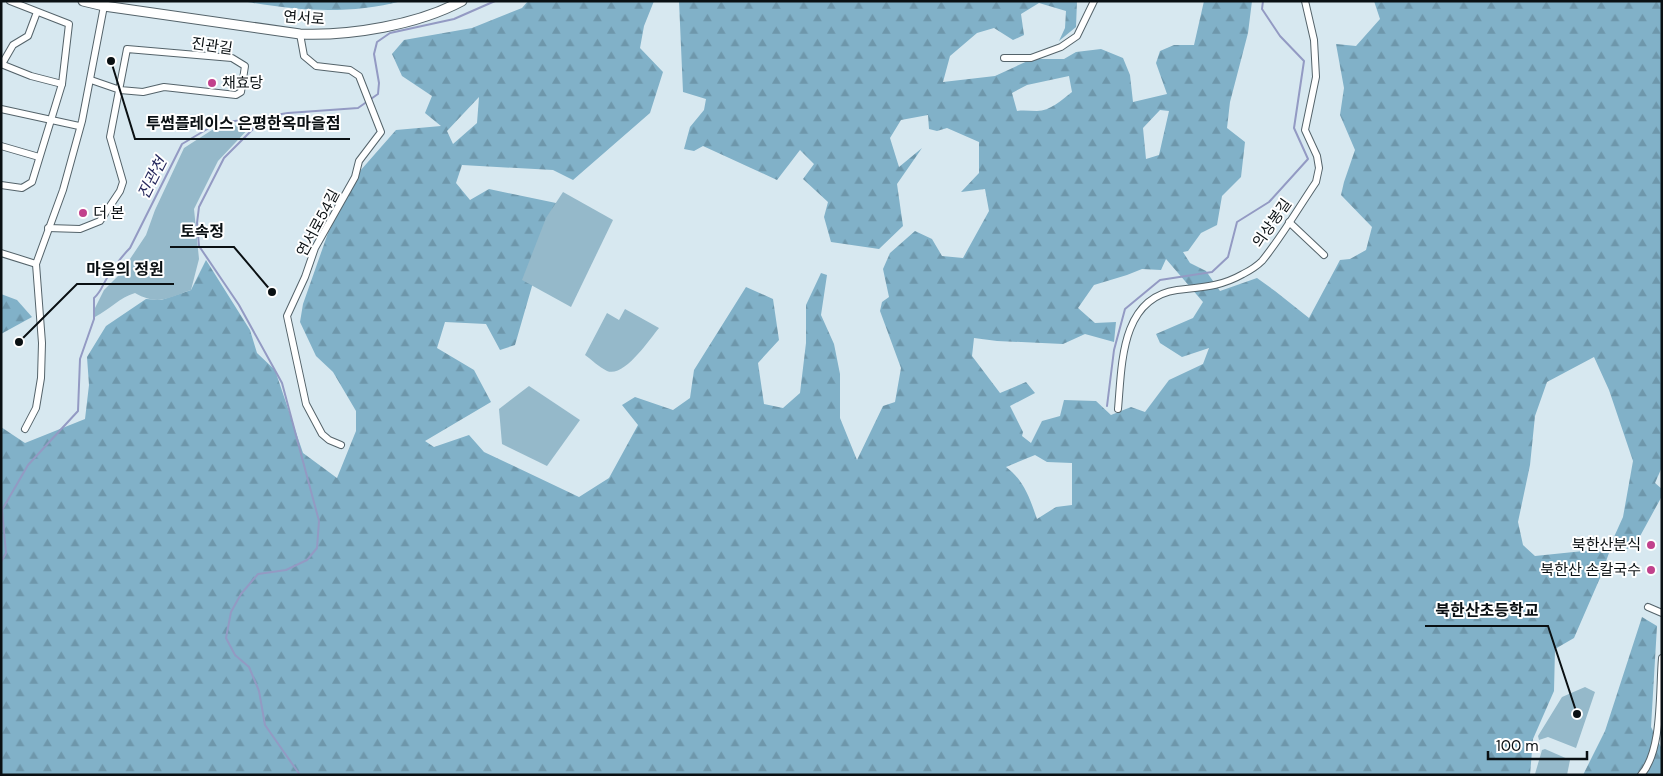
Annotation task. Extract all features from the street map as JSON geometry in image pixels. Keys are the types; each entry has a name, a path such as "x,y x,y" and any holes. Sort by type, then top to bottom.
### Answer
{"main road":[{"name":"연서로","path":"83,1 104,6 300,34 343,33 375,29 420,18 462,1"}],"street":[{"path":"1,186 22,188 32,182 62,84 69,24 10,1"},
{"path":"1004,58 1031,58 1061,47 1077,36 1094,1"},
{"name":"의상봉길","path":"1118,409 1124,345 1137,315 1154,298 1164,293 1221,285 1261,262 1316,182 1319,168 1317,156 1306,130 1316,77 1314,40 1305,1"},
{"path":"25,429 36,408 42,378 42,343 36,264 63,190 90,80 104,6"},
{"path":"37,12 28,36 13,44 2,64 31,76 62,84"},
{"name":"연서로54길","path":"300,34 304,56 316,66 350,70 358,76 382,132 359,161 356,177 315,248 305,277 287,316 306,404 322,434 329,440 341,445"},
{"name":"진관길","path":"48,228 80,229 100,221 120,191 123,182 110,137 120,90 127,49 232,58 244,66 241,92 236,95 164,87 142,92 120,90 90,80"},
{"path":"1,109 79,126"},
{"path":"1,146 39,157"},
{"path":"1289,222 1324,255"},
{"path":"1,253 36,264"},
{"path":"1648,607 1662,613"},
{"path":"1641,775 1646,768 1656,742 1662,658"}],"green space":[{"path":"242,1 402,1 362,8 322,10"},
{"path":"528,1 654,1 644,26 640,48 663,72 650,113 573,180 553,170 462,165 456,183 470,200 489,189 556,203 515,345 500,350 486,324 445,322 437,348 474,370 491,402 425,441 434,447 469,435 484,452 579,497 609,478 638,425 622,405 635,397 673,410 690,398 694,370 746,287 773,299 779,340 758,363 764,404 783,408 800,393 806,343 806,305 821,273 827,275 821,315 834,344 840,374 840,418 857,460 883,406 895,402 901,368 880,311 882,302 889,297 883,269 890,253 915,231 932,239 942,256 963,258 989,211 985,189 961,192 979,173 979,142 947,128 937,131 929,129 928,115 901,120 890,138 899,167 922,148 897,184 903,226 879,249 831,242 824,217 828,202 803,179 814,164 800,150 777,180 703,146 694,151 684,149 690,127 704,110 706,99 683,92 679,1 1077,1 1076,27 1059,41 1065,28 1066,11 1039,3 1021,14 1024,35 1013,40 994,28 977,33 950,56 943,82 995,76 1032,59 1064,59 1076,52 1101,49 1123,58 1130,75 1133,102 1167,94 1156,63 1160,51 1174,45 1194,45 1204,1 1252,1 1248,33 1230,102 1227,128 1245,142 1241,177 1222,196 1217,225 1201,233 1188,251 1183,252 1190,263 1206,271 1220,291 1257,278 1309,318 1340,260 1350,259 1366,250 1372,227 1341,195 1355,150 1340,115 1344,88 1336,44 1356,46 1380,19 1374,1 1662,1 1662,467 1655,483 1662,489 1662,496 1633,549 1609,548 1623,517 1633,461 1609,390 1594,357 1547,382 1535,416 1530,465 1518,522 1523,545 1535,556 1593,550 1609,553 1574,638 1555,649 1554,691 1533,739 1530,775 1,775 1,427 25,443 85,419 89,385 87,357 106,326 146,299 161,300 191,290 206,260 250,330 257,353 275,370 303,453 337,478 356,431 356,411 333,372 316,356 300,322 303,304 328,233 360,171 396,130 441,126 425,113 432,96 402,76 392,54 404,40 472,28 522,8","holes":["1069,76 1072,92 1056,104 1042,111 1017,111 1012,93 1027,85","479,97 477,123 453,144 447,131","1160,110 1169,111 1159,155 1146,159 1143,128","1166,259 1203,302 1193,318 1156,334 1160,343 1182,357 1209,348 1203,364 1169,380 1145,412 1131,407 1111,415 1096,401 1064,400 1060,416 1042,421 1031,443 1022,436 1023,432 1010,406 1035,393 1026,382 1000,393 972,356 974,338 1063,344 1085,334 1114,342 1116,322 1095,323 1078,308 1094,285 1142,269 1161,270","1035,455 1047,462 1072,463 1072,505 1056,507 1037,519 1026,490 1006,467"]},
{"path":"1,294 17,300 32,317 1,334"},
{"path":"1642,617 1657,626 1651,727 1662,749 1662,775 1583,775 1605,731"}],"shaded area":[{"path":"248,123 252,125 218,161 194,209 199,259 191,290 157,300 135,293 124,297 95,317 95,308 104,290 120,274 146,235 155,210 184,148 212,130"},
{"path":"563,192 613,220 571,307 522,280 546,218"},
{"path":"625,309 659,328 643,349 628,364 614,372 607,371 585,355 607,313 619,320"},
{"path":"529,386 580,420 547,466 502,444 499,409"},
{"path":"1585,687 1595,692 1576,748 1548,737 1539,740 1538,736 1562,697"},
{"path":"1545,749 1570,760 1567,775 1535,774 1542,750"}],"waterway":[{"name":"진관천","path":"1,562 6,553 2,510 28,465 78,411 80,359 94,319 94,298 115,266 130,248 182,144 209,128 222,123 288,113 358,108 378,94 379,83 374,54 377,42 390,33 454,19 495,1"},
{"path":"1107,406 1114,350 1125,309 1160,280 1212,272 1228,257 1237,222 1269,202 1308,159 1294,128 1304,61 1280,36 1262,9 1263,1"},
{"path":"265,117 224,158 199,207 197,223 199,246 239,305 282,383 319,521 317,548 307,560 286,570 258,574 241,594 231,612 226,638 235,655 249,667 259,691 265,725 300,775"}],"place":[{"name":"투썸플레이스 은평한옥마을점","path":"111,61"},
{"name":"채효당","path":"212,83"},
{"name":"더 본","path":"83,213"},
{"name":"토속정","path":"272,292"},
{"name":"마음의 정원","path":"19,342"},
{"name":"북한산분식","path":"1651,545"},
{"name":"북한산 손칼국수","path":"1651,570"},
{"name":"북한산초등학교","path":"1577,714"}]}
